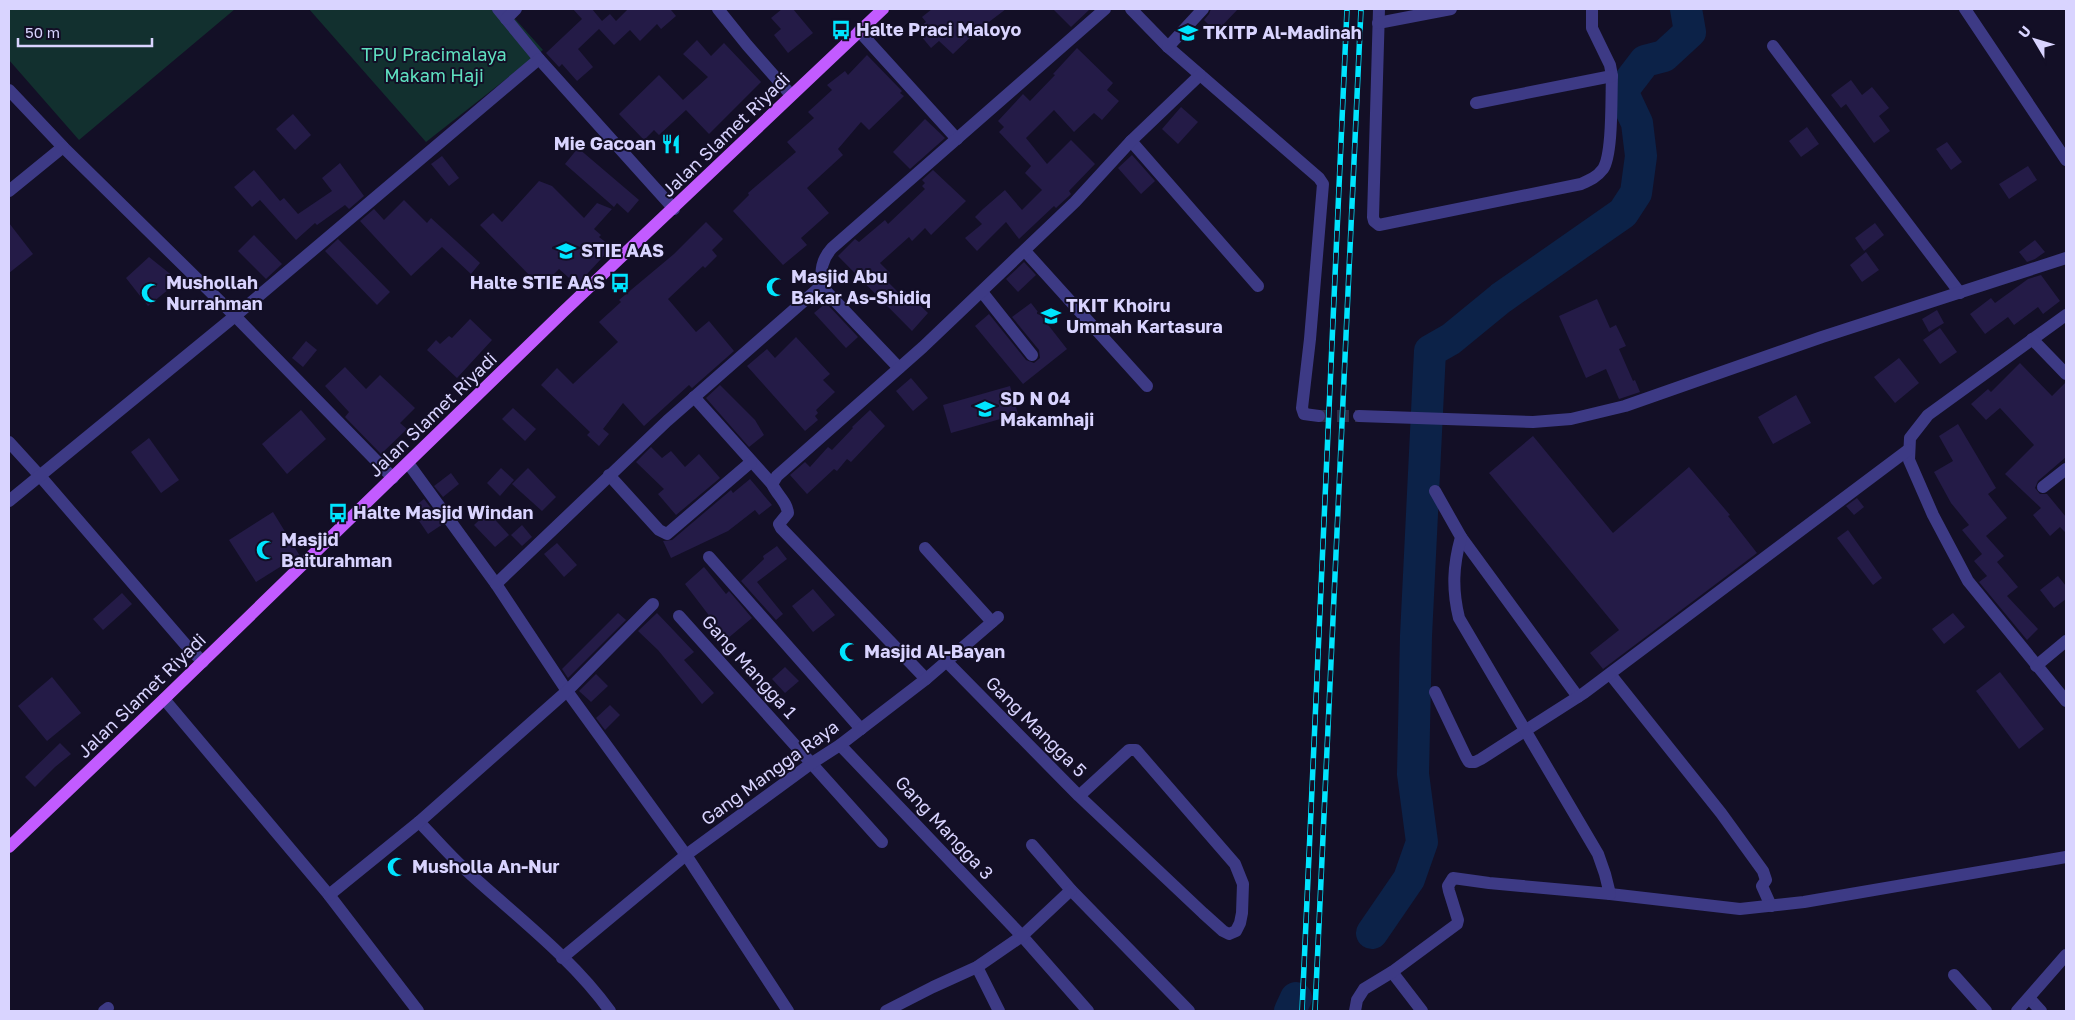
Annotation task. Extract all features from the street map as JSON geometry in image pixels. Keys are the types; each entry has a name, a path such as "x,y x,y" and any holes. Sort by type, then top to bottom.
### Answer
{"main road":[{"name":"Jalan Slamet Riyadi","path":"9,847 164,700 563,312 674,210 791,95 883,9"}],"street":[{"path":"516,9 502,14 539,59 674,210"},
{"path":"718,9 791,95"},
{"path":"899,368 821,286 821,266 824,256 1105,9"},
{"path":"1131,9 1168,47 1319,178 1323,184 1310,339 1302,408 1304,414 1319,416"},
{"path":"1168,47 1202,9"},
{"path":"1379,9 1373,217 1374,221 1380,224 1581,184 1596,177 1605,167 1608,149 1612,76 1610,65 1592,28 1592,9"},
{"path":"1378,23 1451,9"},
{"path":"1965,9 2066,160"},
{"path":"860,31 957,139"},
{"path":"1773,46 1960,293"},
{"path":"9,501 235,316 539,59"},
{"path":"772,484 777,476 899,368 1025,251 1075,202 1131,141 1200,75"},
{"path":"1476,103 1612,76"},
{"path":"9,90 63,147 235,316 393,478"},
{"path":"1131,141 1258,286"},
{"path":"9,191 63,147"},
{"path":"1025,251 1147,386"},
{"path":"1359,416 1553,421 1589,415 1648,398 1822,338 2066,258"},
{"path":"496,584 609,475 694,397 821,286"},
{"path":"982,292 1032,355"},
{"path":"2066,315 1928,415 1910,438 1908,450 1912,468 1926,500 1968,580 2066,701"},
{"path":"2032,339 2066,374"},
{"path":"694,397 772,484 776,494 786,504 787,515 780,524 781,528 926,679"},
{"path":"9,442 185,644 203,662"},
{"path":"1435,692 1466,758 1470,762 1481,759 1578,698 1908,450"},
{"path":"609,475 659,530 667,534 751,462"},
{"path":"408,463 496,584 567,690 686,855 788,1011"},
{"path":"2043,488 2066,469"},
{"path":"1435,491 1461,537 1578,698"},
{"path":"1461,537 1456,556 1454,577 1454,597 1459,618 1598,854 1610,894"},
{"name":"Gang Mangga Raya","path":"562,958 686,855 812,763 840,745 926,679 995,619 925,548"},
{"path":"709,558 861,729"},
{"path":"329,895 419,822 567,690 653,604"},
{"name":"Gang Mangga 1","path":"680,616 882,842"},
{"path":"2036,666 2066,641"},
{"name":"Gang Mangga 5","path":"947,662 1079,796 1223,931 1229,934 1236,931 1240,923 1243,884 1235,864 1136,750 1129,750 1079,796"},
{"path":"1610,674 1721,813 1764,871 1766,880 1762,886 1771,906"},
{"path":"164,700 329,895 418,1011"},
{"name":"Gang Mangga 3","path":"840,745 1022,936 1088,1011"},
{"path":"419,822 466,870 514,912 589,984 610,1011"},
{"path":"1032,845 1071,890 1189,1011"},
{"path":"1355,1011 1357,1000 1364,989 1392,972 1458,924 1448,891 1448,886 1453,878 1740,909 1804,902 2066,856"},
{"path":"886,1011 932,987 977,967 1022,936 1071,890"},
{"path":"2017,1011 2030,999 2066,955"},
{"path":"977,967 999,1011"},
{"path":"1392,972 1422,1011"},
{"path":"1954,975 1986,1011"},
{"path":"2030,999 2041,1011"}],"green space":[{"path":"9,9 235,9 79,140 9,60"},
{"name":"TPU Pracimalaya Makam Haji","path":"309,9 508,9 543,50 426,142"}],"building":[{"path":"573,9 592,9 602,21 610,14 616,21 628,9 673,9 671,10 676,16 661,29 657,24 640,41 630,30 614,45 599,29 578,49 593,67 577,81 562,64 559,67 546,53 582,19"},
{"path":"782,9 793,9 813,33 788,53 774,35 781,29 771,18"},
{"path":"932,9 1006,9 977,31 953,54 939,41 931,48 916,30 926,22 922,17"},
{"path":"1053,9 1090,9 1071,27"},
{"path":"1211,9 1238,9 1216,32 1204,20"},
{"path":"697,40 711,56 724,43 761,82 709,134 686,110 659,135 654,130 644,140 619,114 659,75 683,100 708,77 683,54"},
{"path":"1077,48 1113,83 1107,90 1119,101 1102,120 1094,113 1074,132 1054,110 1026,138 1047,164 1071,140 1095,164 1069,191 1071,194 1069,196 1056,208 1054,206 1019,239 1006,222 977,251 965,238 982,224 975,217 983,209 1005,190 1022,210 1042,190 1025,173 1031,166 999,132 1004,127 998,121 1023,94 1030,101"},
{"path":"867,55 902,91 900,93 904,96 869,130 861,122 838,149 843,155 807,188 829,213 801,238 807,245 783,265 733,211 749,195 748,193 796,152 787,142 814,118 808,112 832,90 827,85 845,71 848,75"},
{"path":"1851,80 1862,95 1872,87 1889,108 1879,116 1890,131 1874,143 1846,104 1841,108 1831,95"},
{"path":"1181,107 1198,122 1178,144 1162,129"},
{"path":"293,114 311,135 295,150 276,129"},
{"path":"925,119 945,138 910,169 893,152"},
{"path":"1807,127 1819,144 1801,157 1789,141"},
{"path":"1947,142 1962,162 1951,170 1936,149"},
{"path":"578,148 639,200 628,213 617,203 614,207 565,164"},
{"path":"1132,155 1155,181 1141,194 1118,168"},
{"path":"442,156 459,178 449,186 431,164"},
{"path":"340,163 364,196 349,209 345,205 317,225 315,223 296,240 260,200 252,207 234,187 254,170 280,201 284,198 298,214 332,191 322,178"},
{"path":"2028,166 2037,180 2009,199 1999,184"},
{"path":"933,170 966,201 931,235 925,228 912,241 909,237 880,263 890,273 886,280 901,295 905,291 928,313 912,331 838,256 855,239 859,242 885,220 888,224 925,189 922,186 925,183 922,180"},
{"name":"STIE AAS","path":"539,181 552,186 584,218 597,203 612,209 594,229 601,235 599,237 612,247 577,285 559,269 541,287 480,225 493,213 502,222"},
{"path":"404,200 427,223 431,218 480,263 471,274 442,247 411,276 360,221 374,209 384,220"},
{"path":"706,222 723,239 712,250 717,256 705,268 703,266 668,299 696,332 709,321 734,351 692,388 689,385 644,426 623,403 603,429 609,434 599,446 587,435 590,432 541,385 557,368 573,384 618,342 599,322 621,302 619,300 674,254"},
{"path":"9,223 33,254 9,273"},
{"path":"1875,223 1884,235 1864,251 1855,238"},
{"path":"254,235 282,264 266,279 238,251"},
{"path":"338,239 390,292 377,305 325,251"},
{"path":"2035,240 2045,252 2027,262 2019,252"},
{"path":"1866,252 1879,270 1862,282 1850,265"},
{"name":"Mushollah Nurrahman","path":"149,257 179,281 148,306 126,278"},
{"path":"1024,262 1036,275 1018,292 1006,279"},
{"path":"2041,275 2060,301 2043,314 2038,307 2014,325 2008,317 1985,334 1970,314 1991,298 1995,303 2028,279"},
{"path":"1597,299 1610,328 1616,325 1626,346 1619,349 1640,392 1619,399 1606,369 1586,378 1559,316"},
{"path":"826,303 858,337 846,348 814,313"},
{"path":"1031,303 1067,349 1023,384 975,326 989,314 1026,360 1034,363 1040,358 1039,350 1012,317"},
{"path":"1937,310 1944,323 1929,332 1922,319"},
{"path":"470,319 492,340 457,378 427,350 436,340 440,344 449,336 452,338"},
{"path":"1940,328 1957,352 1940,364 1923,340"},
{"path":"796,337 830,374 823,380 835,392 816,410 818,413 815,416 818,420 805,431 747,366 767,349 775,358"},
{"path":"306,341 317,350 303,367 292,358"},
{"path":"1899,358 1919,383 1895,403 1874,377"},
{"path":"2020,363 2052,396 2066,382 2066,457 2038,481 2035,488 2040,494 2047,494 2066,517 2066,533 2060,527 2050,536 2033,515 2041,508 2005,474 2034,445 2000,408 1986,420 1971,404 1988,389 1991,392"},
{"path":"345,367 366,389 380,375 415,408 400,423 407,429 381,454 345,417 349,412 325,386"},
{"path":"911,378 928,398 913,411 896,391"},
{"path":"720,385 755,420 764,435 749,447 706,398"},
{"path":"1010,386 1018,414 951,433 943,405"},
{"path":"1796,395 1811,423 1773,444 1758,417"},
{"path":"513,408 536,429 525,441 502,419"},
{"path":"301,410 326,439 287,474 262,444"},
{"path":"870,410 885,426 851,462 847,459 837,471 834,469 807,494 790,475 805,462 810,467 828,447 832,450"},
{"path":"1958,424 1996,488 1988,494 2007,518 1986,536 2004,556 1997,562 2018,587 2007,596 2038,629 2027,640 1979,582 1987,576 1974,561 1982,554 1962,530 1969,525 1951,503 1934,472 1953,461 1939,436"},
{"path":"1533,436 1613,533 1689,467 1730,515 1728,516 1757,553 1603,669 1590,653 1619,630 1489,473"},
{"path":"149,438 179,480 161,493 131,452"},
{"path":"651,447 662,458 671,451 685,467 699,454 720,478 676,515 658,494 664,489 636,462"},
{"path":"501,468 514,480 500,496 487,483"},
{"path":"528,468 556,497 542,511 512,484"},
{"path":"451,473 459,484 443,497 434,486"},
{"path":"750,479 772,505 759,515 755,510 728,531 671,558 663,541 672,540 731,490 733,493"},
{"path":"1857,498 1864,507 1854,515 1846,506"},
{"path":"424,499 443,524 428,534 411,509"},
{"name":"Masjid Baiturahman","path":"273,512 300,556 290,566 288,562 256,582 229,540"},
{"path":"488,512 509,535 495,547 474,525"},
{"path":"522,525 532,537 522,546 511,535"},
{"path":"1848,530 1882,578 1873,585 1837,538"},
{"path":"557,543 577,565 564,577 544,554"},
{"path":"777,546 787,559 757,582 783,614 776,620 741,581 764,559 763,556"},
{"path":"704,567 726,594 729,591 752,618 727,639 685,584"},
{"path":"2058,576 2066,586 2066,599 2054,608 2040,590"},
{"path":"813,589 835,615 813,632 792,606"},
{"path":"122,593 132,604 103,630 93,619"},
{"path":"618,613 626,620 568,678 562,669"},
{"path":"657,613 694,652 684,660 714,693 702,704 658,650 638,631"},
{"path":"1953,613 1965,627 1944,644 1932,629"},
{"path":"785,667 799,681 785,693 772,679"},
{"path":"2000,672 2044,729 2019,749 1976,691"},
{"path":"596,674 608,686 591,702 579,691"},
{"path":"52,677 81,713 47,741 18,706"},
{"path":"610,705 620,715 605,730 596,718"},
{"path":"60,743 71,754 35,787 25,777"}],"waterway":[{"path":"1372,933 1409,879 1422,842 1413,774 1416,636 1430,351 1451,339 1501,298 1623,213 1636,193 1641,156 1637,123 1622,91 1645,61 1664,56 1690,32 1686,9"},
{"path":"1290,1011 1296,998"}],"tunnel":[{"path":"1319,416 1359,416"}],"railway":[{"path":"1302,1011 1347,9"},
{"path":"1315,1011 1361,9"}],"place":[{"name":"Halte Praci Maloyo","path":"841,30"},
{"name":"TKITP Al-Madinah","path":"1188,33"},
{"name":"Mie Gacoan","path":"671,144"},
{"name":"STIE AAS","path":"566,251"},
{"name":"Halte STIE AAS","path":"620,283"},
{"name":"Masjid Abu Bakar As-Shidiq","path":"776,287"},
{"name":"Mushollah Nurrahman","path":"151,293"},
{"name":"TKIT Khoiru Ummah Kartasura","path":"1051,316"},
{"name":"SD N 04 Makamhaji","path":"985,409"},
{"name":"Halte Masjid Windan","path":"338,513"},
{"name":"Masjid Baiturahman","path":"266,550"},
{"name":"Masjid Al-Bayan","path":"849,652"},
{"name":"Musholla An-Nur","path":"397,867"}]}
